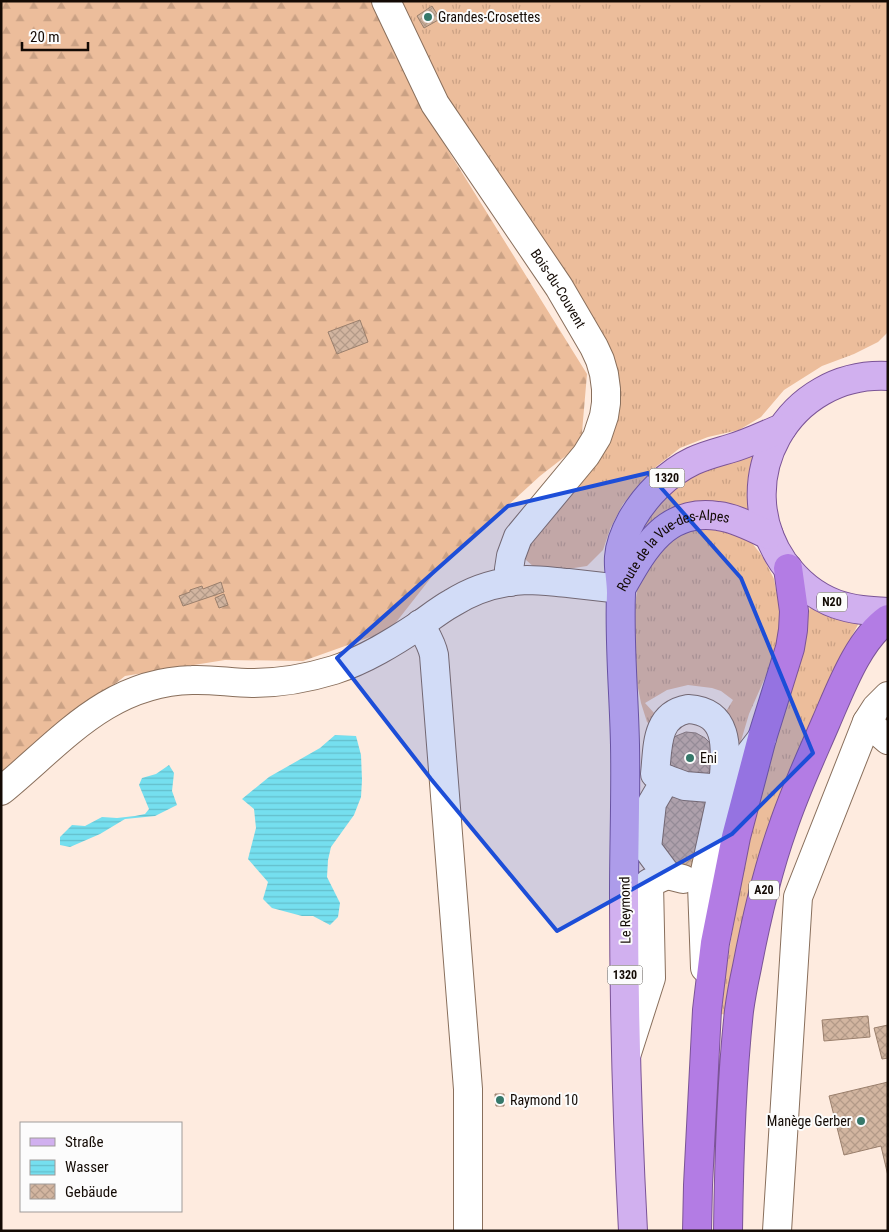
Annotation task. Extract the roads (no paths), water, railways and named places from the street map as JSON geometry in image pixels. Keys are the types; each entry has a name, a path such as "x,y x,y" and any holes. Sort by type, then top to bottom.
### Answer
{"highway":[{"path":"697,1231 707,1010 717,934 736,837 762,738 790,648 794,611 788,568"},
{"name":"A20","path":"728,1231 732,1087 739,1010 753,933 767,879 782,828 806,768 853,664 866,641 888,619"}],"main road":[{"name":"N20","path":"883,372 847,380 822,391 803,403 788,419 769,453 764,472 762,508 769,535 777,552 798,580 808,589 833,603 847,608 888,612"},
{"name":"Route de la Vue-des-Alpes","path":"621,590 619,558 622,545 633,516 651,493 669,476 693,461 733,448 782,428"},
{"name":"Route de la Vue-des-Alpes","path":"621,590 642,552 651,540 678,521 701,515 719,516 735,520 769,535"},
{"name":"Le Reymond","path":"621,590 620,638 625,745 624,896 628,1137 633,1231"}],"street":[{"name":"Bois-du-Couvent","path":"386,1 435,104 559,287 594,347 604,374 606,403 598,437 586,455 518,537 510,556 510,582"},
{"path":"1,791 95,711 118,698 141,689 168,682 192,680 273,682 335,669 366,657 468,594 510,582 541,580 621,590"},
{"path":"420,624 432,647 434,665 468,1089 468,1231"},
{"path":"777,1231 798,897 867,722 876,708 888,696"},
{"path":"627,1054 651,978 658,879 647,848 652,803 660,776 658,742 665,722 679,711 688,709 707,713 717,721 722,731 725,752 723,789 702,885 707,1010"},
{"path":"867,722 888,740"},
{"path":"723,789 762,738"},
{"path":"625,745 660,776 684,786 723,789"},
{"path":"624,896 658,879 702,885"}],"water":[{"path":"335,735 356,736 361,755 362,780 361,797 354,815 331,847 328,860 327,877 340,903 338,917 330,925 313,916 302,916 272,908 263,899 268,882 248,859 256,828 254,809 242,799 269,777 320,748"},
{"path":"169,765 174,773 172,791 177,805 155,816 125,819 100,834 70,847 60,845 60,837 72,825 85,826 102,817 117,818 145,814 149,809 139,785 142,778 156,774"}],"place":[{"name":"Grandes-Crosettes","path":"428,17"},
{"name":"Eni","path":"690,758"},
{"name":"Raymond 10","path":"500,1100"},
{"name":"Manège Gerber","path":"861,1121"}]}
